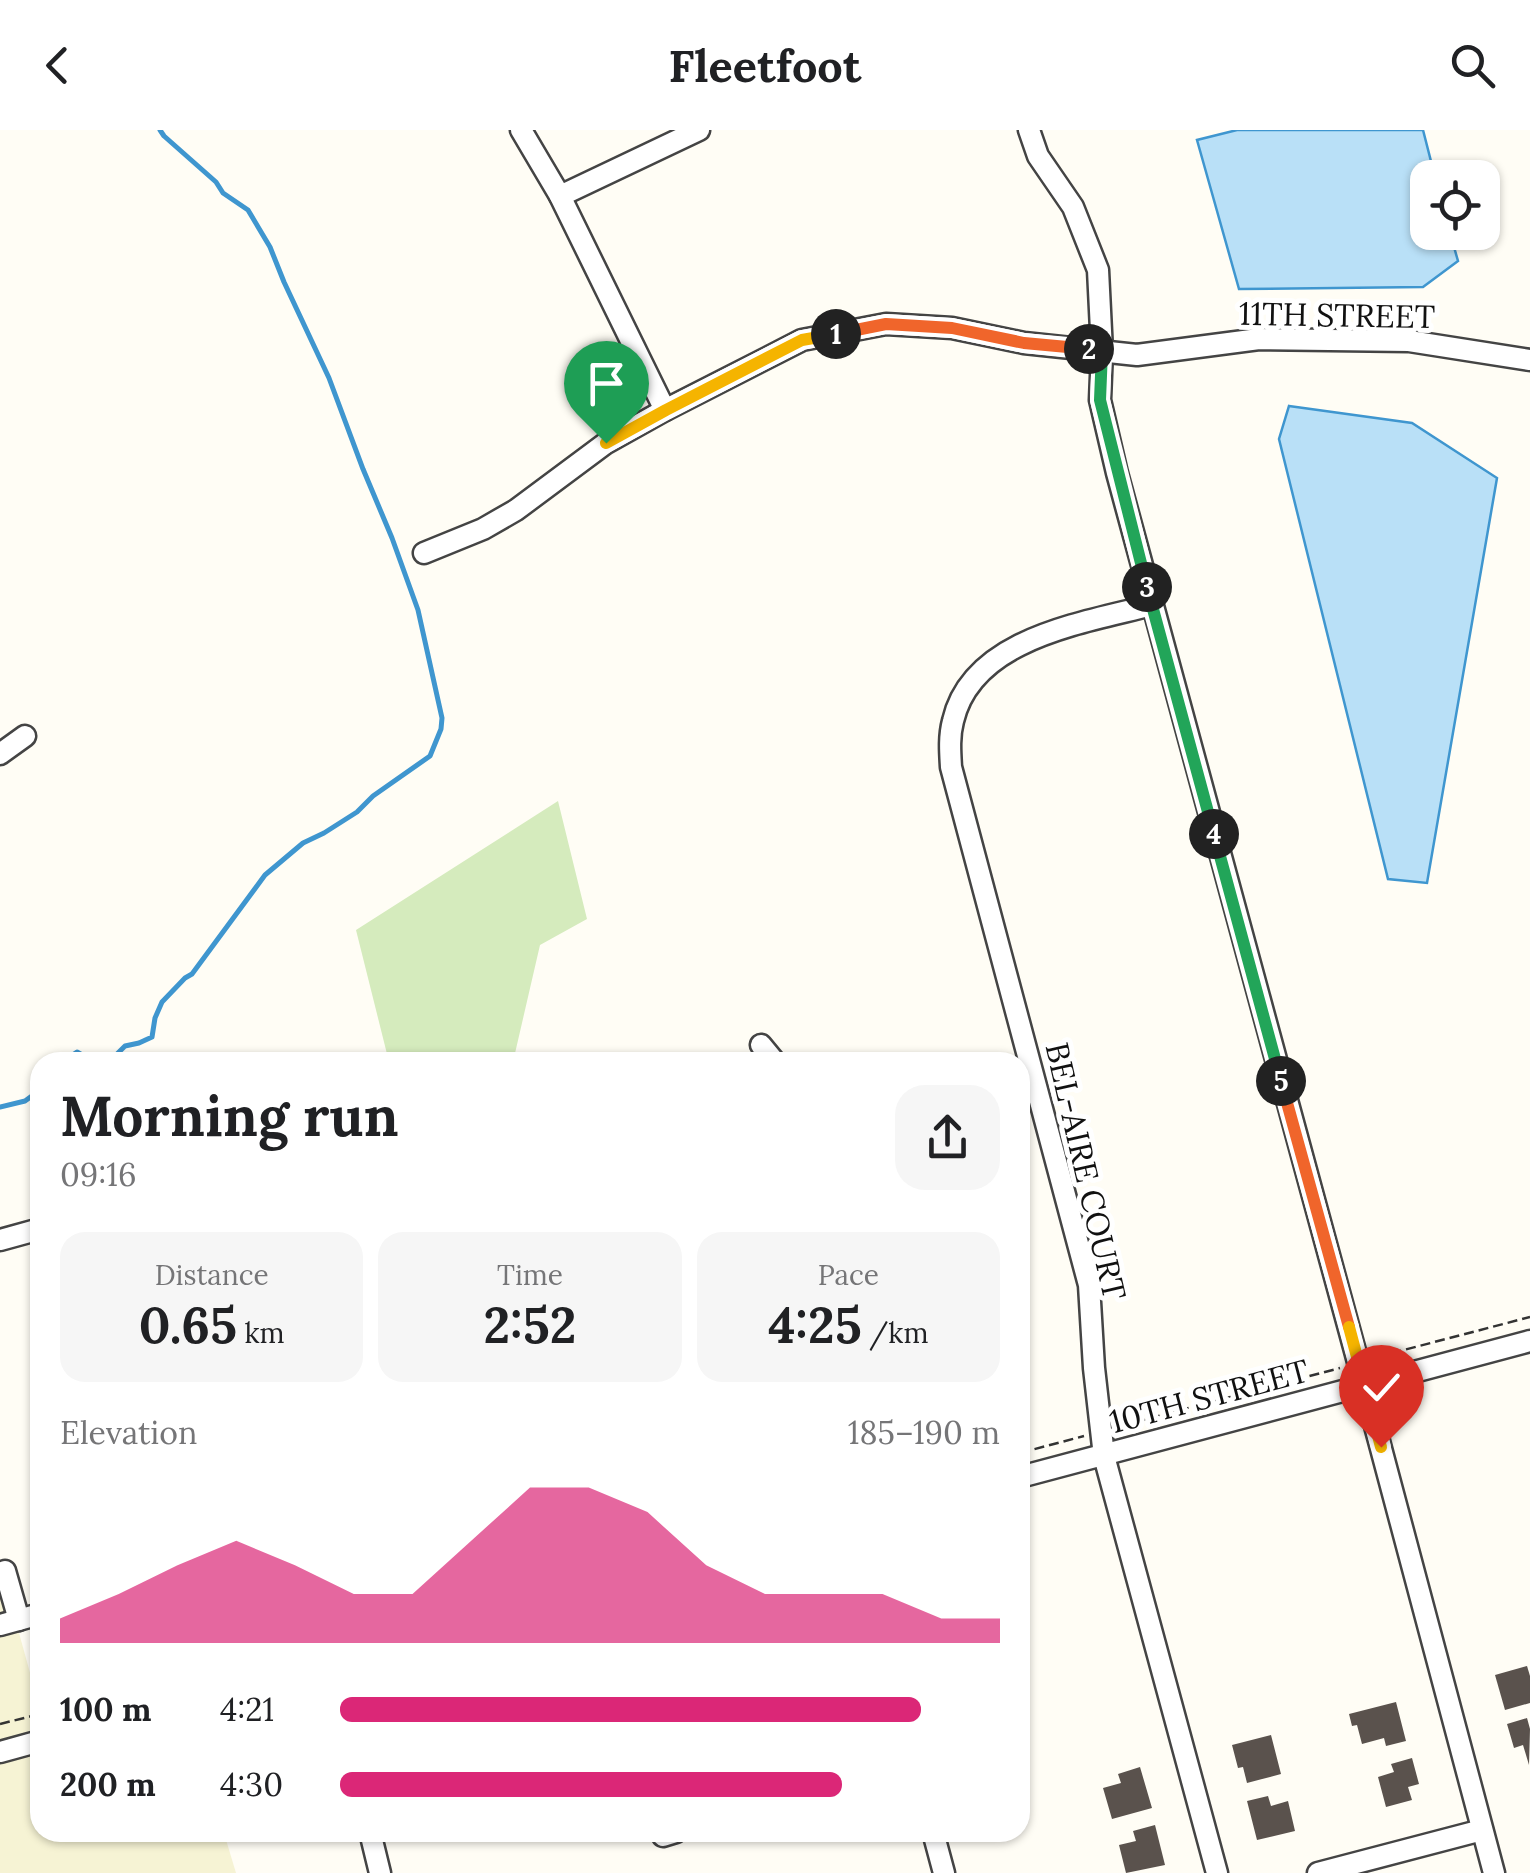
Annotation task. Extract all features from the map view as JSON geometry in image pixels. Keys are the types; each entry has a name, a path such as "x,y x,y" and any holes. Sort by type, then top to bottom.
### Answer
{"street":[{"path":"520,130 560,196 666,410"},
{"path":"560,196 699,130"},
{"path":"1029,130 1038,156 1072,207 1098,270 1100,400 1494,1873"},
{"name":"11TH STREET","path":"424,553 500,520 606,443 802,340 886,324 952,328 1024,343 1137,355 1259,338 1409,341 1530,360"},
{"name":"BEL-AIRE COURT","path":"1027,1052 951,767 954,716 966,692 1002,653 1053,631 1152,604"},
{"path":"0,754 25,736"},
{"path":"761,1045 767,1052"},
{"name":"BEL-AIRE COURT","path":"1030,1064 1089,1285 1104,1456 1217,1873"},
{"path":"0,1240 30,1232"},
{"name":"10TH STREET","path":"1030,1475 1530,1341"},
{"path":"0,1573 6,1571 20,1620"},
{"path":"0,1752 30,1744"},
{"path":"1318,1873 1482,1830"},
{"path":"372,1842 380,1873"},
{"path":"936,1842 944,1873"}],"path":[{"path":"1030,1451 1530,1317"},
{"path":"0,1724 30,1716"}],"shaded area":[{"path":"0,1564 30,1673 30,1842 227,1842 236,1873 0,1873"}],"green space":[{"path":"558,801 587,919 540,945 515,1052 386,1052 356,930"}],"water":[{"path":"1237,130 1423,130 1431,160 1410,160 1410,250 1455,250 1458,261 1423,287 1239,289 1197,140"},
{"path":"1289,406 1412,423 1497,478 1427,883 1388,879 1279,439"}],"building":[{"path":"1527,1666 1530,1703 1505,1710 1495,1675"},
{"path":"1396,1702 1406,1741 1386,1746 1384,1738 1362,1744 1349,1714"},
{"path":"1527,1718 1529,1765 1523,1745 1514,1748 1507,1724"},
{"path":"1271,1735 1281,1774 1247,1783 1232,1745"},
{"path":"1412,1758 1419,1784 1408,1787 1412,1800 1386,1807 1378,1777 1394,1772 1391,1764"},
{"path":"1140,1767 1152,1808 1112,1819 1103,1788 1121,1783 1118,1774"},
{"path":"1268,1796 1271,1806 1288,1801 1295,1831 1257,1840 1247,1801"},
{"path":"1155,1825 1165,1865 1126,1873 1119,1845 1136,1841 1133,1831"}],"waterway":[{"path":"119,1052 152,1037 162,1002 192,974 265,875 303,843 357,812 430,756 442,718 418,610 392,538 329,378 270,247 248,210 223,193 160,130"},
{"path":"0,1107 30,1097"}],"route":[{"path":"606,443 802,340 886,324 952,328 1024,343 1102,351 1100,400 1117,473 1381,1447"}]}
